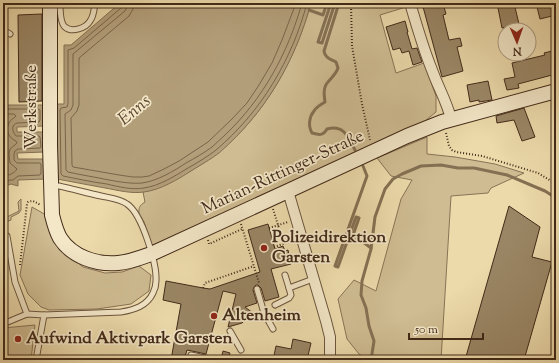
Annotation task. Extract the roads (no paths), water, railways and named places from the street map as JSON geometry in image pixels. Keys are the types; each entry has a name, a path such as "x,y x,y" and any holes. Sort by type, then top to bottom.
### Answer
{"street":[{"path":"410,3 432,72 448,106 447,120"},
{"name":"Werkstraße","path":"47,209 50,9"},
{"name":"Marian-Rittinger-Straße","path":"47,209 61,239 70,249 80,256 103,264 133,261 447,120 556,91"},
{"path":"288,191 330,337 330,360"}],"lane":[{"path":"60,3 64,27 70,30 76,30 90,22 95,3"},
{"path":"3,30 10,34"},
{"path":"3,324 27,314 44,315 132,311 148,301 153,294 156,279 151,250 137,215 128,205 117,200 59,186"},
{"path":"7,236 15,282 27,314"},
{"path":"275,305 289,298 291,295 285,275"},
{"path":"289,288 313,280"},
{"path":"257,289 264,313 273,329"},
{"path":"36,360 44,315"},
{"path":"230,331 241,350"},
{"path":"191,355 215,360"}],"water":[{"name":"Enns","path":"120,3 311,3 296,46 287,66 264,104 251,121 216,156 162,187 150,191 134,192 119,191 57,179 56,104 64,104 64,45 71,45"},
{"path":"3,49 5,105 44,105 44,126 17,127 17,132 44,132 45,152 17,153 18,159 45,159 45,179 18,180 18,186 11,184 3,187"}],"waterway":[{"path":"309,10 323,15 327,3"},
{"path":"331,3 318,42 322,43 335,3"},
{"path":"339,3 324,51 327,57 336,62 338,68 325,86 325,102 319,106 311,116 310,125 312,133 317,134 322,134 327,129 338,128 348,136 355,150"},
{"path":"371,360 374,341 369,326 366,308 361,295 362,281 371,249 375,217 385,189 393,179 421,166 441,165 458,168 474,168 507,175 545,191 556,198"},
{"path":"363,166 367,176 335,266 338,267 356,217 359,218 352,238 363,242 371,248"}],"place":[{"name":"Polizeidirektion Garsten","path":"264,248"},
{"name":"Altenheim","path":"214,316"},
{"name":"Aufwind Aktivpark Garsten","path":"18,339"}]}
